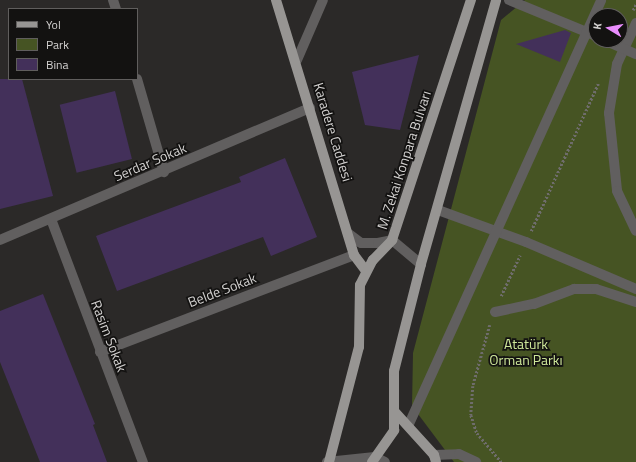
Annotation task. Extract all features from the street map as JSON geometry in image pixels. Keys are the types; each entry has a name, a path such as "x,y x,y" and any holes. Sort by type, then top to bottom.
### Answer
{"main road":[{"name":"Karadere Caddesi","path":"276,0 297,60 354,255 366,271"},
{"name":"M. Zekai Konpara Bulvarı","path":"328,462 359,347 360,285 366,271 392,240 471,0"},
{"path":"374,460 394,430 394,371 421,264 438,210 496,0"},
{"path":"395,412 409,424 435,459"}],"street":[{"path":"297,60 322,0"},
{"path":"509,0 586,32"},
{"path":"409,424 600,0"},
{"path":"628,37 636,23"},
{"path":"636,54 622,48 617,64 610,113 617,191 636,231"},
{"path":"137,80 164,172"},
{"name":"Serdar Sokak","path":"0,240 164,172 310,108"},
{"path":"438,210 496,231 636,289"},
{"name":"Rasim Sokak","path":"51,219 100,352 143,462"},
{"path":"349,234 361,243 378,243 392,240 421,264"},
{"name":"Belde Sokak","path":"100,352 354,255"},
{"path":"495,312 534,304 574,289 596,289 636,302"},
{"path":"435,459 459,454 476,462"},
{"path":"328,462 374,460 385,462"}],"green space":[{"name":"Atatürk Orman Parkı","path":"525,0 636,0 636,462 454,462 412,406 413,353 501,20"}],"building":[{"path":"565,30 571,33 560,62 516,44"},
{"path":"419,55 400,130 365,125 352,72"},
{"path":"0,79 22,80 53,196 0,209"},
{"path":"115,91 132,159 77,173 60,105"},
{"path":"285,158 317,237 271,256 263,237 117,291 96,236 241,182 239,177"},
{"path":"43,294 95,424 93,425 107,462 40,462 0,362 0,311"}]}
